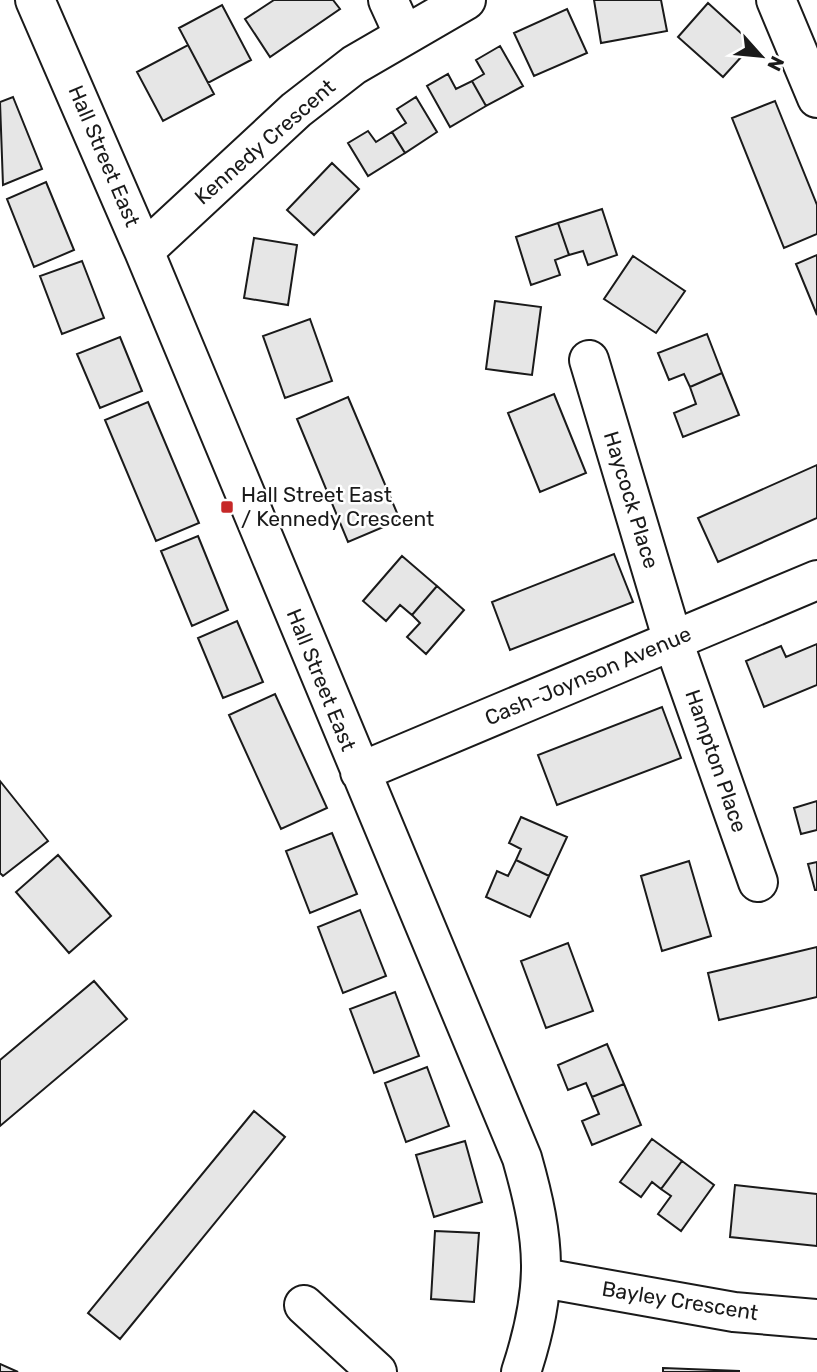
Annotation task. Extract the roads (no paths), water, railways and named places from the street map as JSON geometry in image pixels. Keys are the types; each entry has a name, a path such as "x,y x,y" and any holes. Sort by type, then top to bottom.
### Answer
{"street":[{"name":"Hall Street East","path":"35,0 144,251 522,1158 538,1217 543,1278 534,1333 521,1372"},
{"path":"388,0 404,35"},
{"name":"Kennedy Crescent","path":"144,251 296,110 354,65 466,0"},
{"path":"776,0 817,98"},
{"name":"Haycock Place","path":"589,360 673,641"},
{"name":"Cash-Joynson Avenue","path":"360,772 817,580"},
{"name":"Hampton Place","path":"673,641 758,882"},
{"name":"Bayley Crescent","path":"543,1278 734,1312 817,1319"},
{"path":"304,1305 377,1372"}],"place":[{"name":"Hall Street East / Kennedy Crescent","path":"227,507"}]}
